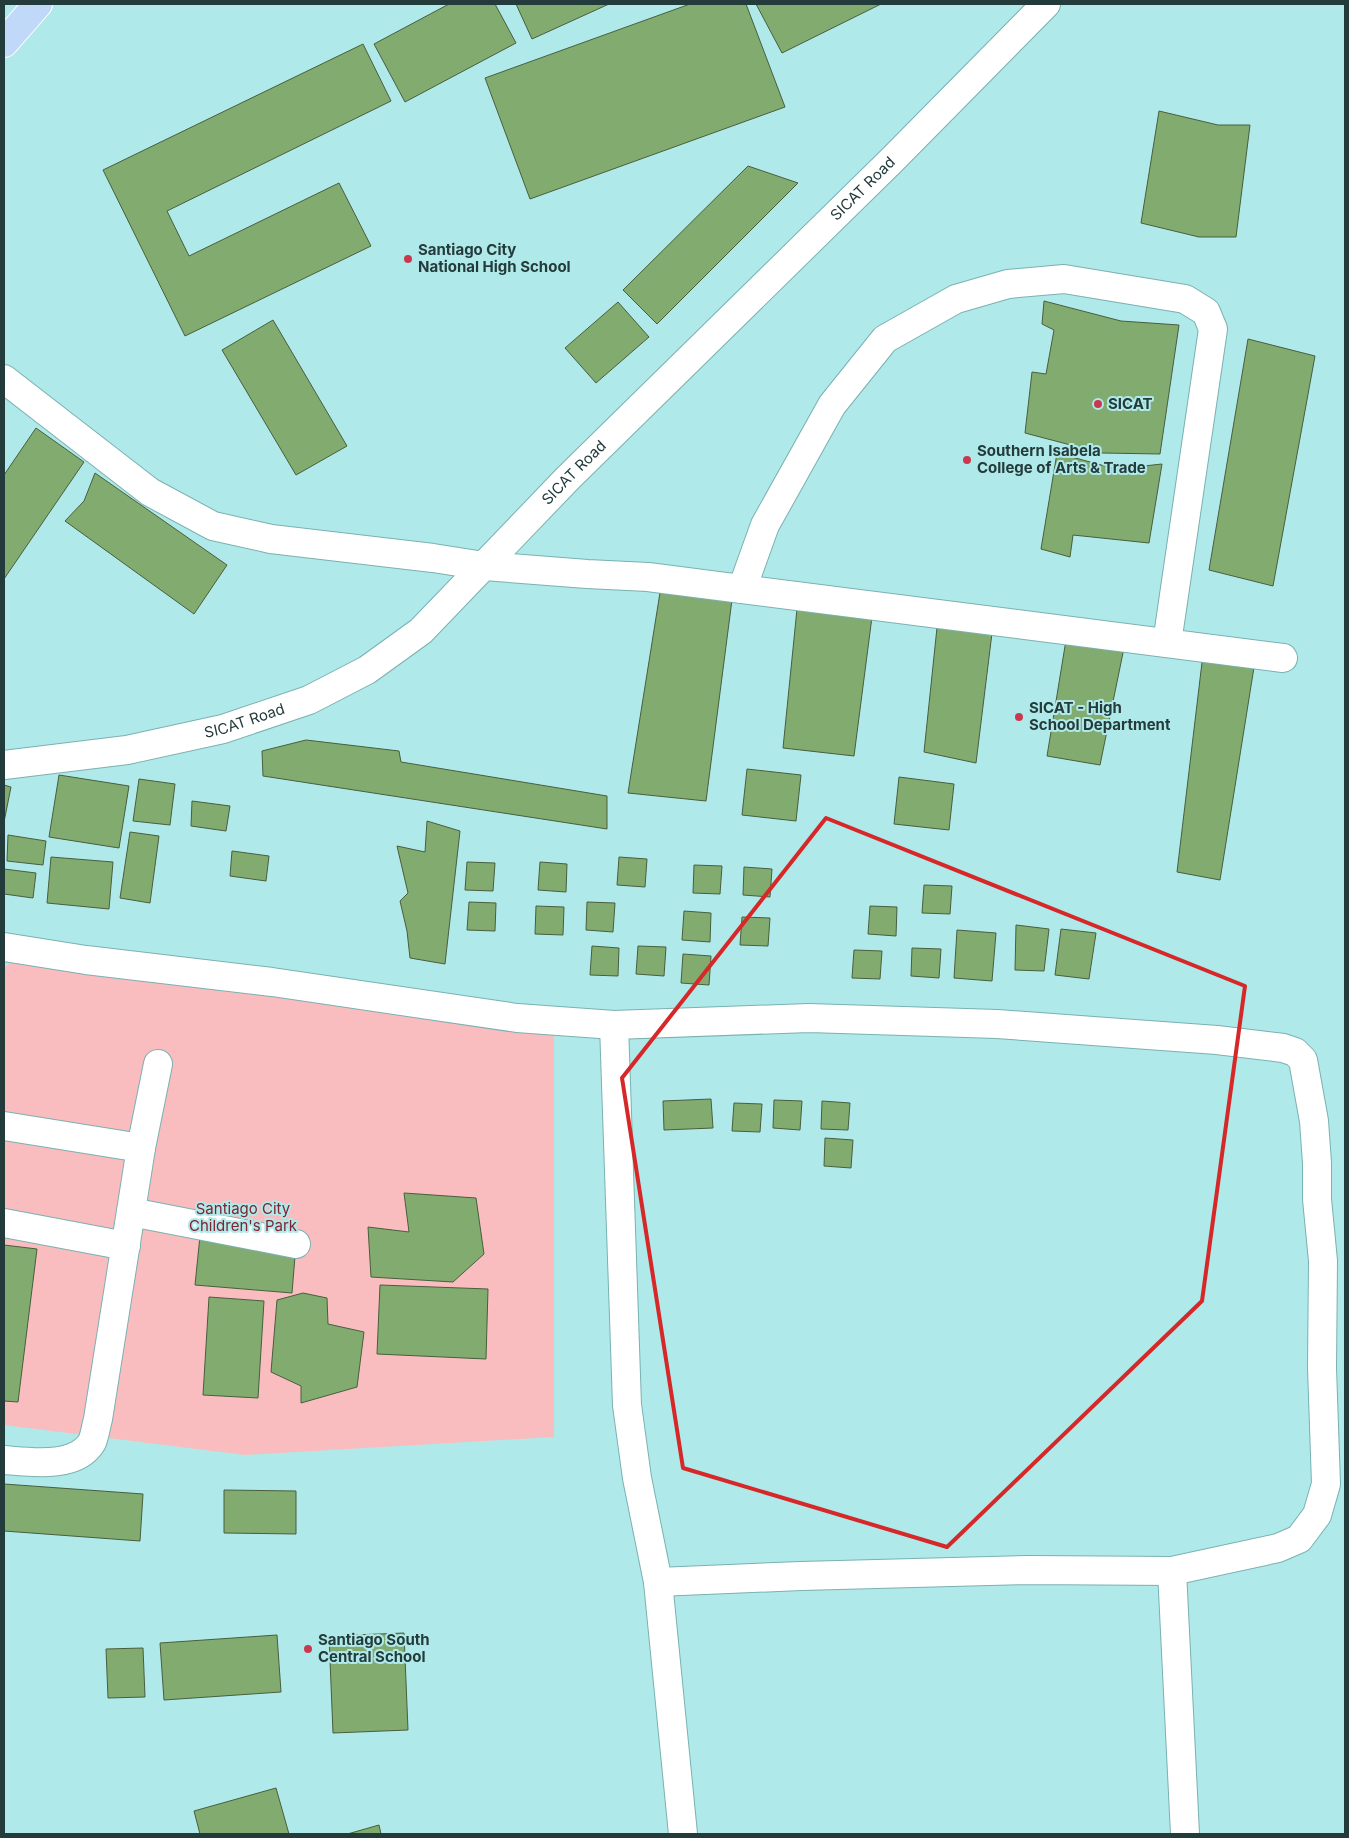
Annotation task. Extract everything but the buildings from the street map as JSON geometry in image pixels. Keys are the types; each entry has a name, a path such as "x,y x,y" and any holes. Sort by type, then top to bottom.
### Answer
{"main road":[{"path":"4,42 38,4"}],"street":[{"name":"SICAT Road","path":"4,765 127,750 223,729 309,700 367,670 421,631 568,478 892,160 1046,4"},
{"path":"742,589 765,525 828,413 885,340 956,299 1008,284 1064,280 1185,299 1206,312 1213,328 1167,643"},
{"path":"4,379 150,492 213,526 271,539 433,558 484,566 648,577 1284,658"},
{"path":"4,947 86,960 272,982 517,1018 614,1025 809,1018 997,1024 1217,1040 1283,1048 1295,1052 1303,1060 1314,1121 1317,1162 1322,1260 1322,1368 1326,1484 1317,1515 1299,1539 1278,1548 1172,1571 1028,1570 658,1582"},
{"path":"614,1025 627,1405 637,1478 658,1582 683,1834"},
{"path":"4,1460 44,1463 76,1457 91,1442 98,1419 141,1148 158,1064"},
{"path":"4,1126 141,1148"},
{"path":"131,1212 296,1244"},
{"path":"4,1223 126,1246"},
{"path":"1172,1571 1185,1834"}],"highlighted area":[{"path":"826,818 1245,986 1202,1301 947,1547 683,1468 622,1078"}],"green space":[{"name":"Santiago City Children's Park","path":"16,958 554,1026 554,1437 245,1455 4,1425 4,968"}],"place":[{"name":"Santiago City National High School","path":"408,259"},
{"name":"SICAT","path":"1098,404"},
{"name":"Southern Isabela College of Arts & Trade","path":"967,460"},
{"name":"SICAT - High School Department","path":"1019,717"},
{"name":"Santiago South Central School","path":"308,1649"}]}
